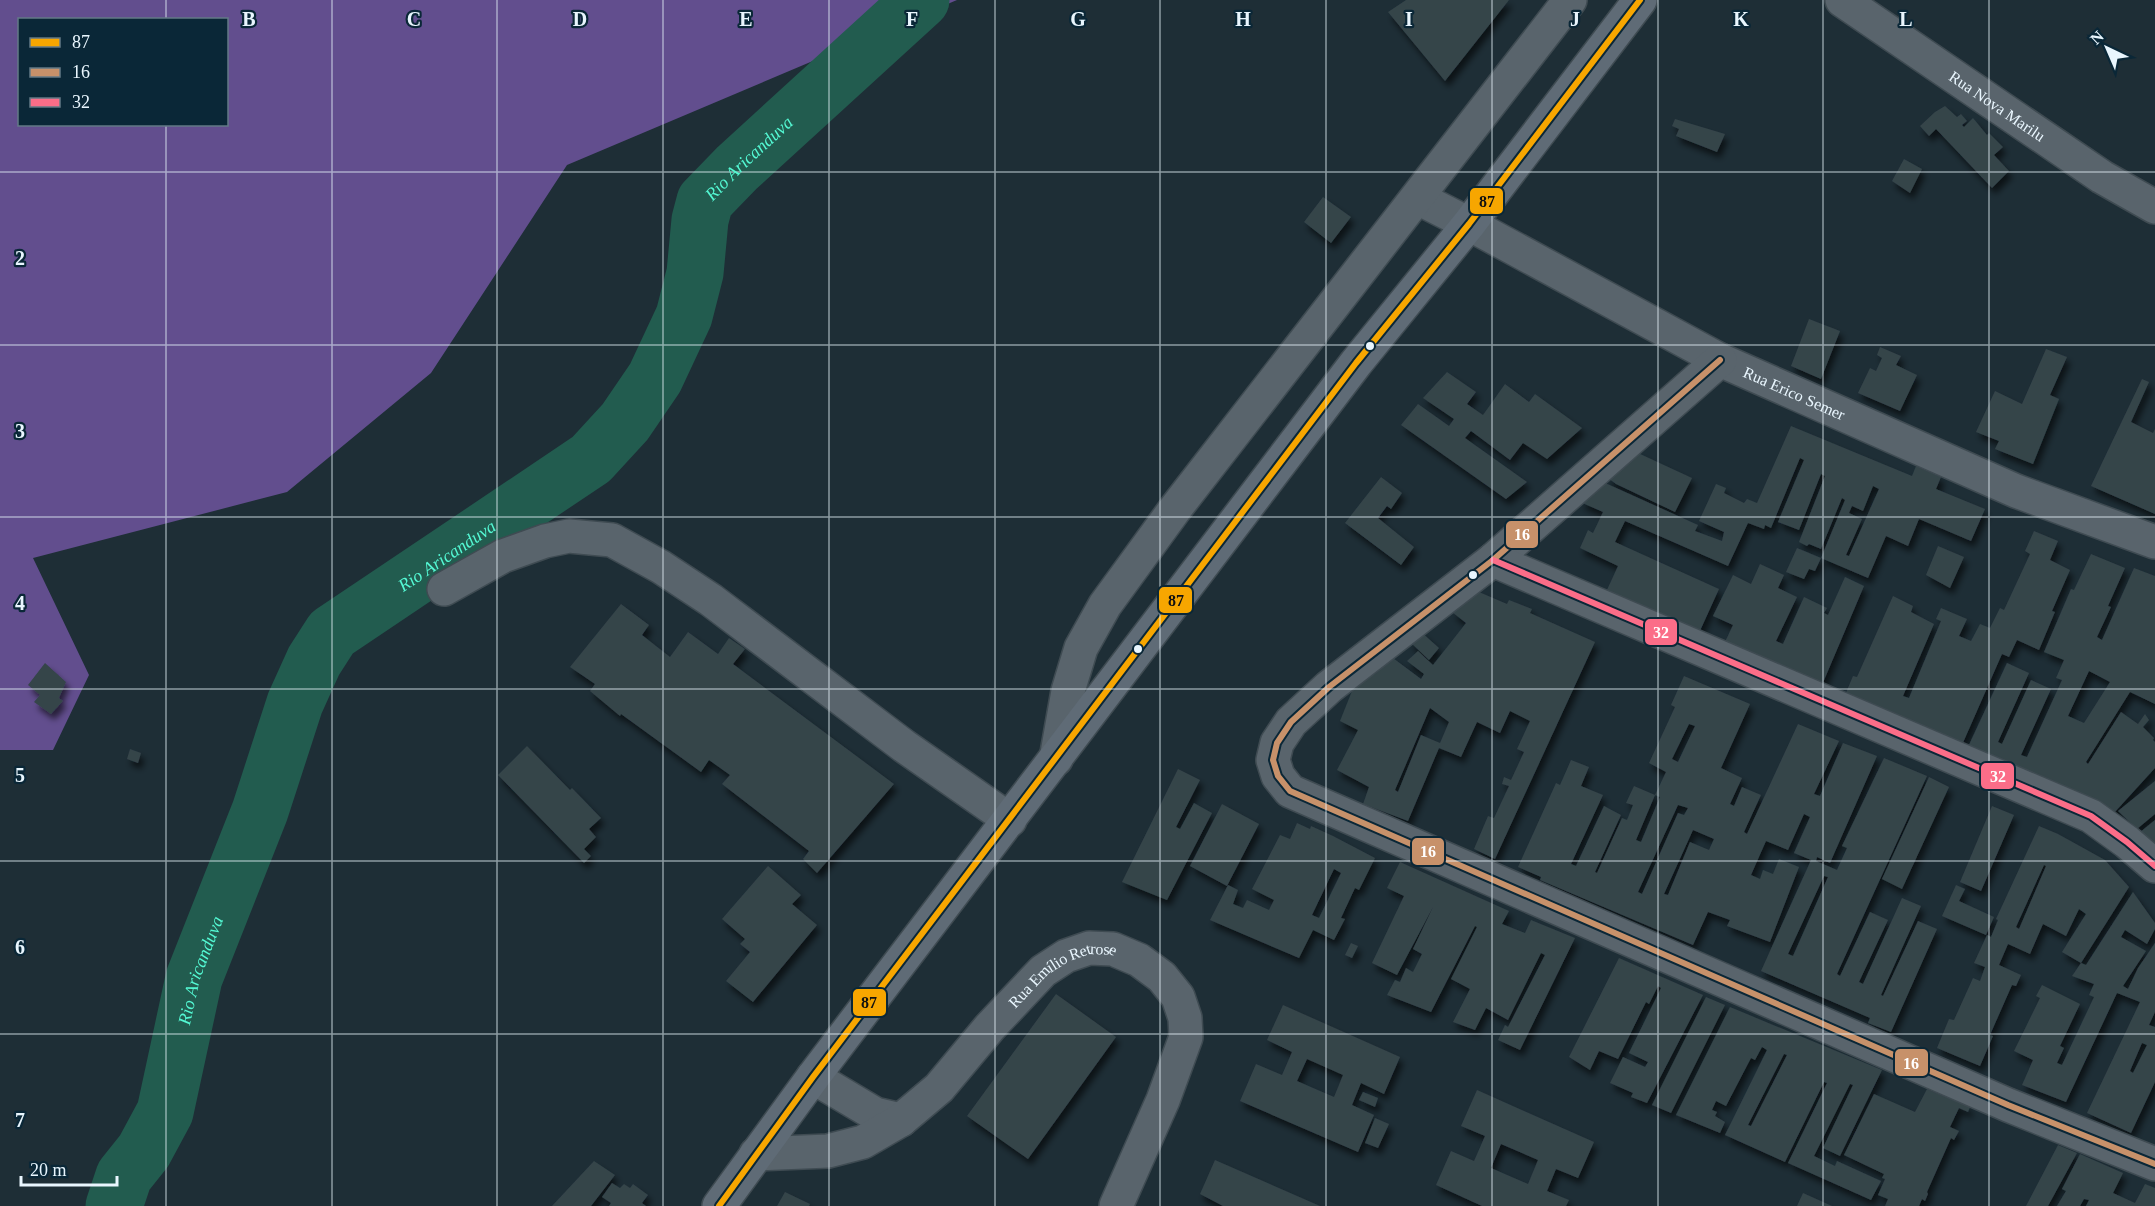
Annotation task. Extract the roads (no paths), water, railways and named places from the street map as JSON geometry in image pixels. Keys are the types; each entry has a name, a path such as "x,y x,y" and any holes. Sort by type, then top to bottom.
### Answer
{"main road":[{"path":"718,1206 813,1077 1356,363 1469,224 1640,0"}],"street":[{"path":"1056,759 1068,691 1081,648 1105,605 1175,509 1570,0"},
{"name":"Rua Nova Marilu","path":"1842,0 2102,177 2155,207"},
{"name":"Rua Erico Semer","path":"1418,198 1720,360 2016,491 2155,542"},
{"path":"1720,360 1492,560 1329,687 1291,722 1277,743 1273,760 1278,776 1290,791 1975,1091 2155,1164"},
{"path":"444,589 503,556 545,541 569,536 612,540 661,567 711,600 904,746 1010,820"},
{"path":"1492,560 2091,816 2127,842 2155,867"},
{"name":"Rua Emílio Retrose","path":"756,1154 828,1151 863,1142 901,1120 939,1089 990,1027 1043,970 1065,956 1089,948 1113,949 1138,960 1162,977 1178,997 1185,1018 1186,1037 1163,1100 1116,1206"},
{"path":"813,1077 874,1114 901,1120"}],"waterway":[{"name":"Rio Aricanduva","path":"114,1206 124,1176 144,1151 165,1112 194,978 260,811 295,703 314,661 332,633 591,459 625,422 655,378 684,316 695,273 700,220 705,201 737,168 921,0"}]}
